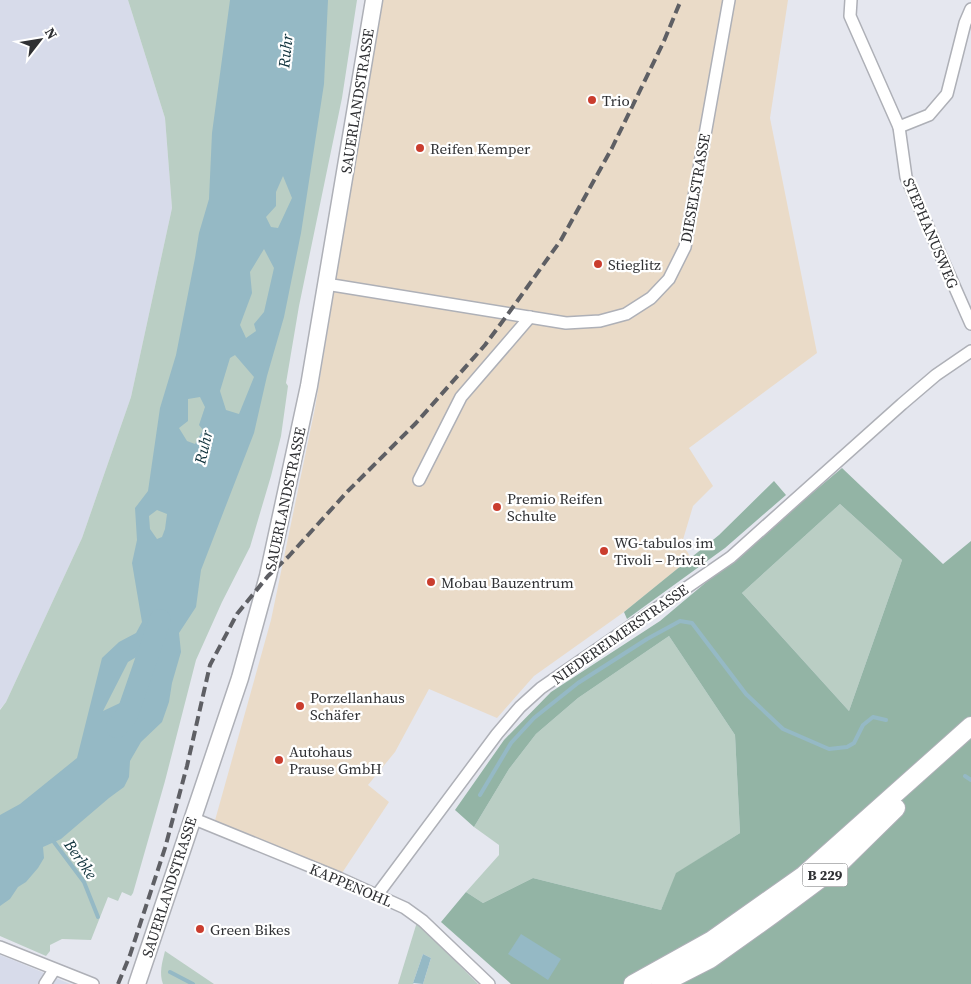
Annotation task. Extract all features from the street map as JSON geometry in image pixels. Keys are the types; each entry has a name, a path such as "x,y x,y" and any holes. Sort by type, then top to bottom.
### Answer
{"main road":[{"name":"B 229","path":"633,984 712,940 804,874 966,731"},
{"name":"B 229","path":"661,984 710,959 836,867 901,804 966,731"}],"street":[{"name":"SAUERLANDSTRASSE","path":"137,984 240,678 259,612 309,386 374,0"},
{"name":"DIESELSTRASSE","path":"326,284 490,312 577,324 615,318 640,306 660,290 669,279 682,256 688,235 729,0"},
{"name":"STEPHANUSWEG","path":"851,0 850,16 899,127 906,176 971,324"},
{"path":"899,127 930,116 947,94 965,23 971,8"},
{"path":"419,480 461,397 530,317"},
{"name":"NIEDEREIMERSTRASSE","path":"377,896 496,734 520,707 541,688 731,558 902,404 936,375 971,351"},
{"name":"KAPPENOHL","path":"192,818 339,878 416,914 489,984"},
{"path":"0,947 93,984"},
{"path":"44,984 54,970"}],"shaded area":[{"path":"0,0 128,0 165,118 172,208 131,397 82,538 6,702 0,709"},
{"path":"375,0 788,0 770,118 817,353 689,448 713,486 693,506 682,543 691,558 624,612 534,676 497,718 429,689 395,752 368,785 389,802 342,873 214,824 271,620 315,408 335,285"},
{"path":"0,955 18,962 70,984 0,984"}],"green space":[{"path":"128,0 357,0 342,98 299,306 286,383 288,386 281,436 250,547 222,602 196,660 165,781 133,893 131,896 122,892 118,901 108,897 91,940 62,939 50,945 50,951 46,956 0,936 0,710 6,702 82,538 131,397 172,208 165,118"},
{"path":"842,468 943,564 971,541 971,984 511,984 441,922 466,892 483,903 533,878 661,910 676,873 740,833 735,735 669,636 578,698 536,734 509,769 474,827 455,810 504,740 551,692 660,621","holes":["840,504 902,560 849,711 742,593"]},
{"path":"774,481 786,495 725,548 627,619 624,612 719,535"},
{"path":"840,504 902,560 849,711 742,593"},
{"path":"669,636 735,735 740,833 677,873 661,910 533,878 483,903 466,892 499,855 499,845 474,827 509,769 536,734 578,698"},
{"path":"417,922 478,984 423,984 431,958 423,954 414,984 398,984"},
{"path":"165,951 214,984 163,984 161,972"}],"water":[{"path":"230,0 328,0 324,84 301,233 284,317 267,376 254,433 201,570 196,607 179,633 181,652 172,683 169,702 162,722 141,742 130,761 129,777 124,787 61,839 43,847 44,858 38,868 26,882 18,887 10,899 0,906 0,815 20,804 77,758 102,658 119,642 136,633 142,622 132,563 137,540 135,508 148,491 160,408 176,355 199,233 209,199 212,133","holes":["283,176 292,198 278,228 271,227 266,217 276,206 276,192","264,249 274,268 264,312 254,324 256,331 246,338 240,325 252,293 250,272","235,355 254,377 239,414 226,410 220,391 230,358","200,397 205,407 199,425 203,430 195,444 187,441 179,428 188,421 188,399","157,510 167,514 162,537 157,539 150,529 149,516","160,643 151,678 136,699 120,703 103,711 128,662"]},
{"path":"521,934 561,959 548,980 508,954"},
{"path":"423,954 431,958 423,984 413,983"}],"waterway":[{"name":"Ruhr","path":"117,727 127,715 160,620"},
{"path":"480,795 511,743 534,718 578,683 647,639 680,621 692,623 746,694 783,729 829,749 847,747 854,743 863,725 873,717 886,720"},
{"path":"965,776 971,780"},
{"name":"Berbke","path":"51,838 84,882 98,917"},
{"name":"Berbke","path":"170,972 193,984"}],"railway":[{"path":"118,984 130,955 165,848 187,766 210,665 237,614 268,576 289,556 347,492 416,423 485,345 508,314 561,240 612,148 664,41 681,0"}],"place":[{"name":"Trio","path":"592,100"},
{"name":"Reifen Kemper","path":"420,148"},
{"name":"Stieglitz","path":"598,264"},
{"name":"Premio Reifen Schulte","path":"497,507"},
{"name":"WG-tabulos im Tivoli – Privat","path":"604,551"},
{"name":"Mobau Bauzentrum","path":"431,582"},
{"name":"Porzellanhaus Schäfer","path":"300,706"},
{"name":"Autohaus Prause GmbH","path":"279,760"},
{"name":"Green Bikes","path":"200,929"}]}
